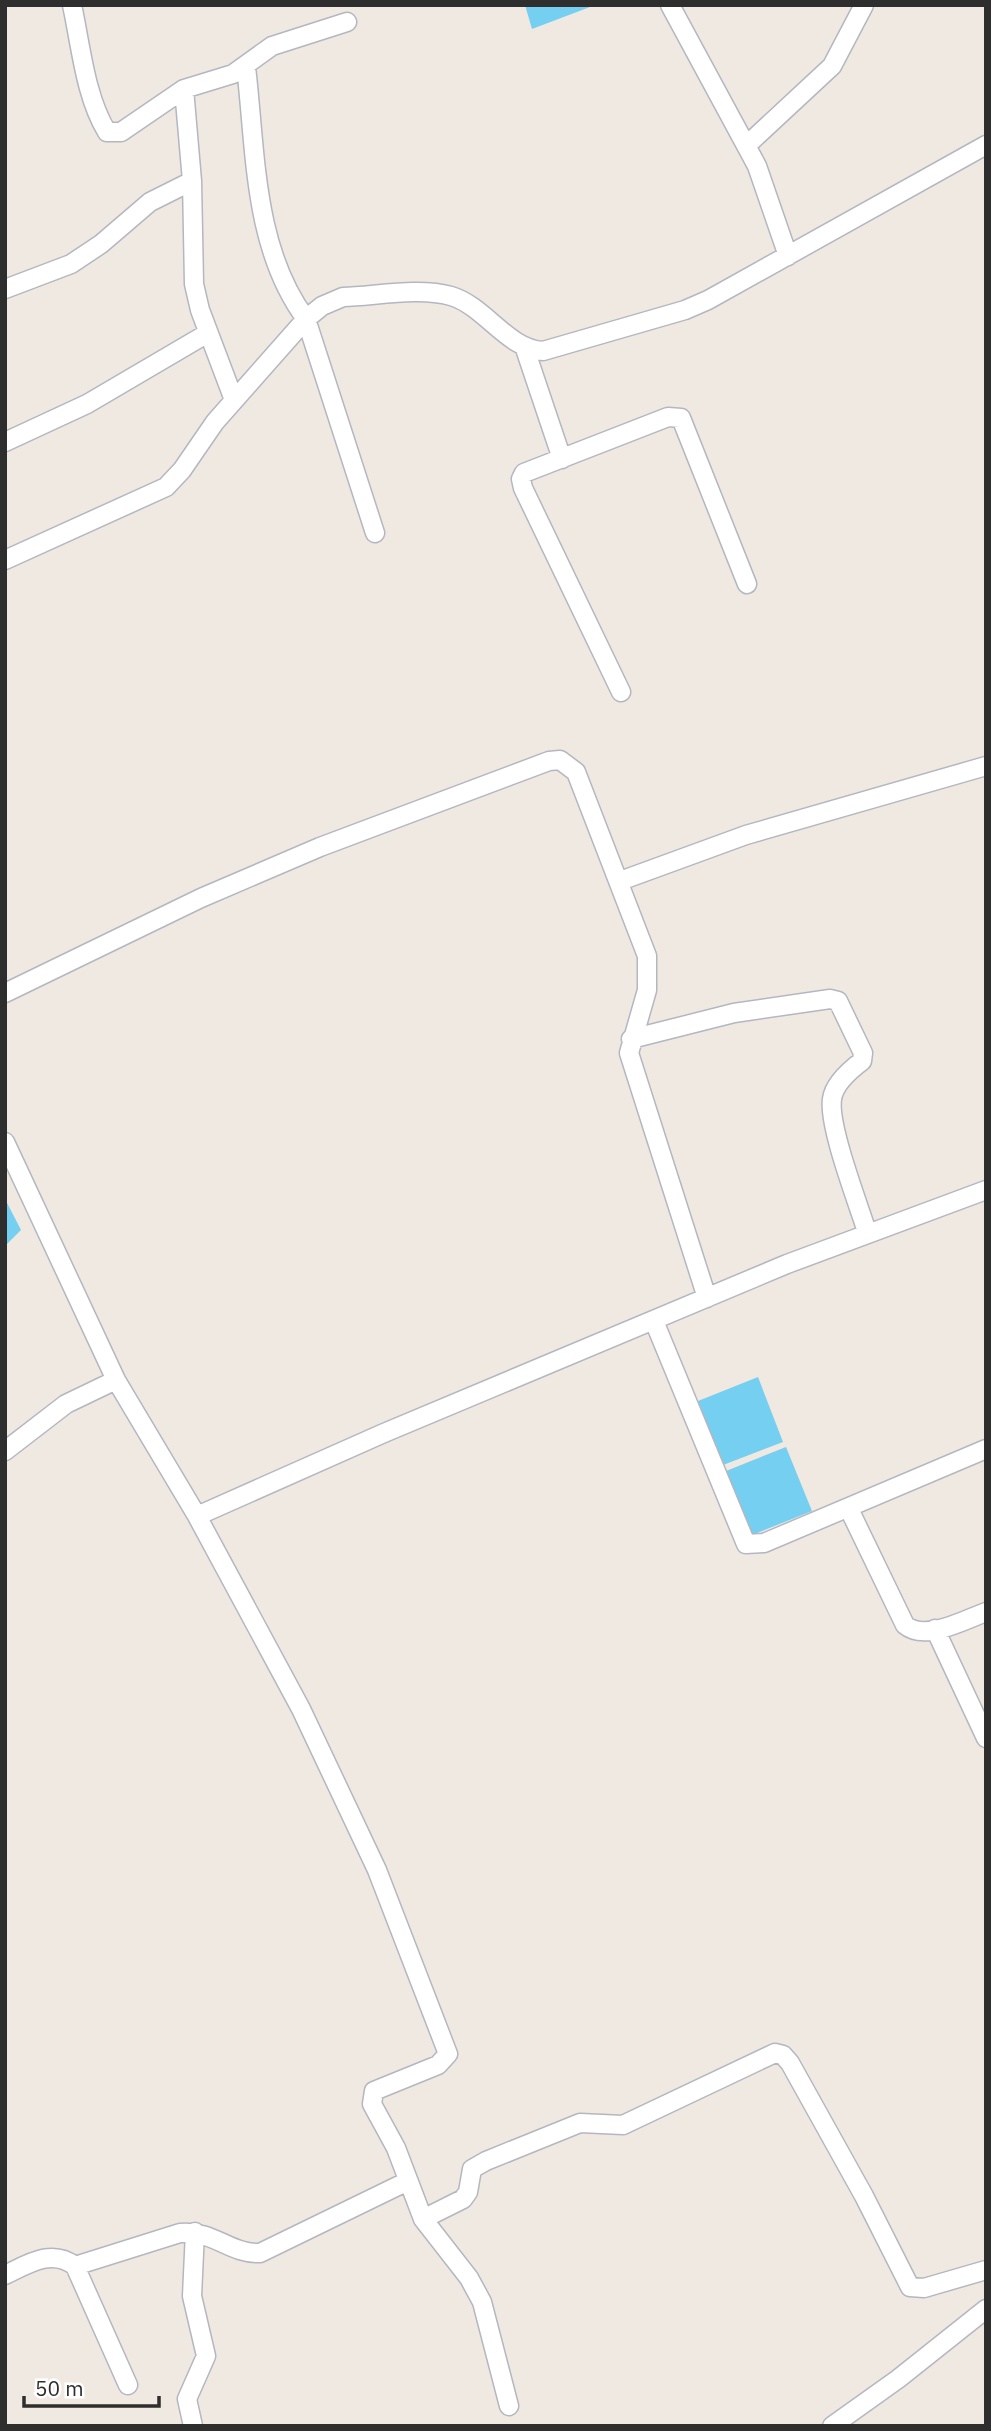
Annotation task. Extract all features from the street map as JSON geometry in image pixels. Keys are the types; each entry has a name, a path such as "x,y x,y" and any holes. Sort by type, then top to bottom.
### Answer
{"street":[{"path":"72,5 90,88 107,132 121,132 184,89 233,74 272,46 347,22"},
{"path":"670,5 757,166 788,256"},
{"path":"747,145 832,66 864,5"},
{"path":"246,66 255,170 264,214 289,297 306,319 375,533"},
{"path":"184,89 185,126 192,181 194,284 208,333 234,400"},
{"path":"5,560 166,487 182,470 234,400 306,319 322,306 343,297 421,294 452,297 524,346 543,351 685,310 788,256 986,145"},
{"path":"5,289 71,264 101,244 150,202 192,181"},
{"path":"5,442 87,404 208,333"},
{"path":"524,346 562,459"},
{"path":"621,692 523,488 521,479 524,473 667,417 681,418 747,584"},
{"path":"5,993 224,887 320,847 549,761 560,760 576,772 620,881 649,969 647,990 629,1053 707,1298"},
{"path":"620,881 746,835 986,765"},
{"path":"631,1039 734,1013 830,999 838,1001 863,1053 862,1061 837,1086 832,1100 834,1121 867,1232"},
{"path":"5,1142 116,1380 197,1516 301,1709 360,1833 446,2043 446,2060 379,2089 372,2096 372,2104 393,2142 424,2219 469,2278 482,2302 509,2406"},
{"path":"197,1516 384,1433 707,1298 867,1232 986,1190"},
{"path":"654,1321 746,1544 764,1543 986,1449"},
{"path":"5,1451 66,1404 116,1380"},
{"path":"849,1509 905,1625 918,1633 986,1612"},
{"path":"935,1629 986,1738"},
{"path":"424,2219 463,2199 468,2192 472,2169 486,2161 580,2123 623,2124 639,2119 775,2053 783,2055 790,2063 911,2287 924,2288 986,2270"},
{"path":"75,2266 180,2233 195,2232 212,2236 236,2250 260,2253 408,2181"},
{"path":"194,2426 187,2399 206,2356 191,2296 195,2232"},
{"path":"5,2274 54,2256 64,2258 75,2266 128,2385"},
{"path":"832,2426 986,2309"}],"water":[{"path":"525,5 590,5 590,7 532,29"},
{"path":"5,1199 21,1230 5,1246"},
{"path":"758,1377 783,1442 723,1465 698,1401"},
{"path":"786,1447 812,1511 752,1535 726,1471"}]}
